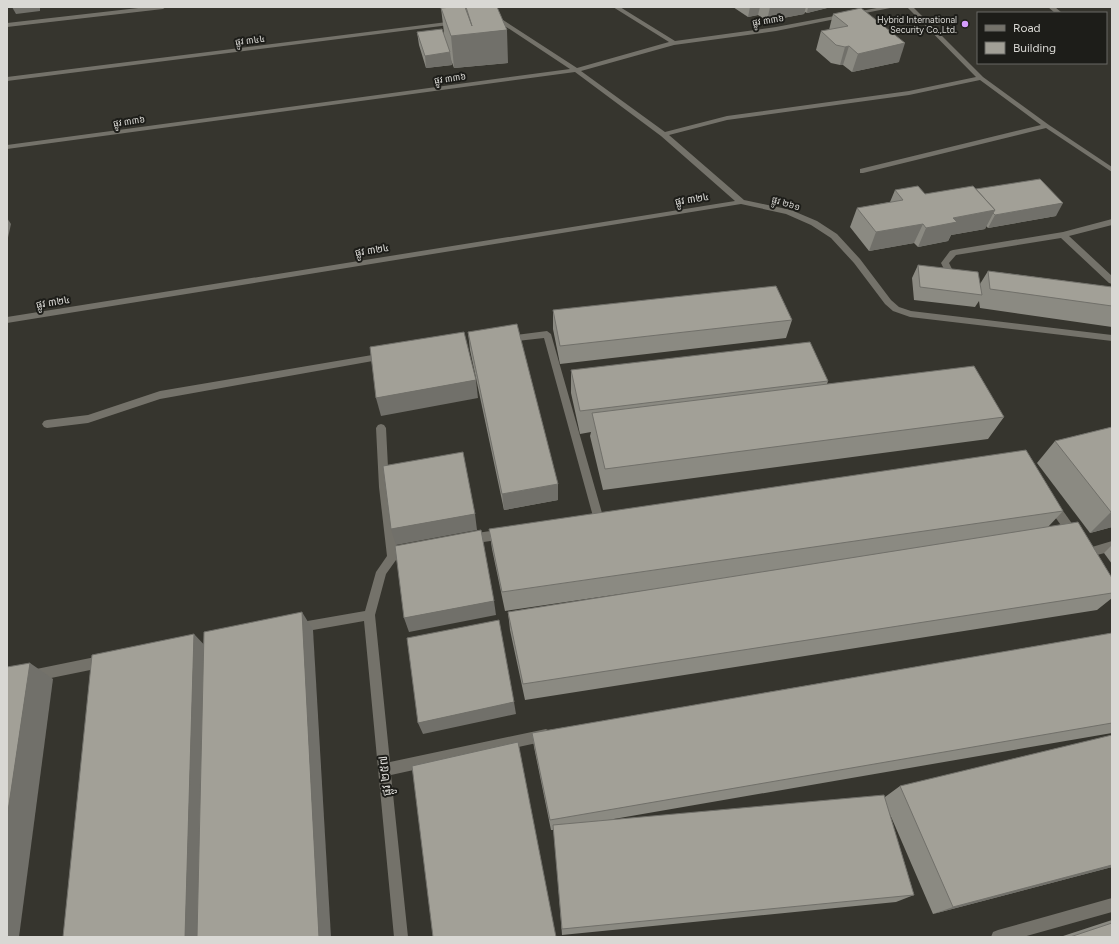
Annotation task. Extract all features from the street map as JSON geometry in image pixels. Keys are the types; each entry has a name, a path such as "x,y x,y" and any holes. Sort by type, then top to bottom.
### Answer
{"street":[{"path":"7,25 163,7"},
{"name":"ផ្លូវ ២៦១","path":"479,7 491,18 576,70 664,134 742,202 788,212 814,223 834,236 857,261 888,302 896,309 910,314 1112,338"},
{"path":"616,7 674,43"},
{"name":"ផ្លូវ ៣៣៦","path":"7,147 576,70 674,43 776,29 892,7"},
{"path":"912,7 981,78 1047,126 1112,170"},
{"name":"ផ្លូវ ៣៤៤","path":"7,79 463,22"},
{"path":"664,134 727,118 909,93 981,78"},
{"path":"863,171 1047,126"},
{"name":"ផ្លូវ ៣២៤","path":"7,320 742,202"},
{"path":"968,281 950,273 944,263 953,253 1063,234 1112,222"},
{"path":"1063,234 1112,282"},
{"path":"501,339 547,334 567,390 599,520"},
{"path":"47,424 88,419 160,395 395,354"},
{"path":"382,428 384,487 392,557"},
{"path":"1046,496 1095,564"},
{"path":"459,541 514,533"},
{"path":"283,630 369,615 381,572 392,557 420,546"},
{"path":"1086,553 1112,546"},
{"name":"ផ្លូវ ២៥៧","path":"369,615 401,937"},
{"path":"7,681 120,658"},
{"path":"95,678 96,662"},
{"path":"384,770 557,732"},
{"path":"998,937 1112,905"}],"building":[{"path":"465,7 472,26 466,7 497,7 507,30 451,36 441,8"},
{"path":"861,8 905,43 858,54 849,46 845,47 836,45 821,31 848,26 833,14"},
{"path":"442,29 450,52 425,56 417,32"},
{"path":"1040,179 1063,203 995,215 993,213 995,210 976,189"},
{"path":"918,186 925,194 973,186 995,210 953,218 957,222 926,228 923,224 876,232 857,208 903,200 895,190"},
{"path":"918,265 978,272 982,295 920,287"},
{"path":"988,271 1112,287 1112,306 990,289"},
{"path":"776,286 792,320 560,346 553,310"},
{"path":"517,324 558,484 502,494 468,332"},
{"path":"464,332 476,380 376,398 370,347"},
{"path":"810,342 828,381 580,411 571,370"},
{"path":"974,366 1004,417 605,469 592,413"},
{"path":"1112,427 1112,512 1111,512 1055,441"},
{"path":"1026,450 1063,511 502,592 489,529"},
{"path":"463,452 475,514 391,529 383,466"},
{"path":"1078,522 1112,578 1112,593 523,684 508,612"},
{"path":"481,530 494,601 404,618 395,546"},
{"path":"302,612 319,937 197,937 204,632"},
{"path":"499,620 514,702 418,723 407,638"},
{"path":"1112,633 1112,723 550,820 532,733"},
{"path":"194,634 185,937 63,937 92,655"},
{"path":"30,663 7,818 7,667"},
{"path":"1112,735 1112,865 953,907 900,786"},
{"path":"518,742 556,937 433,937 412,766"},
{"path":"884,795 914,895 562,929 553,825"},
{"path":"1112,923 1112,937 1070,937"}],"place":[{"name":"Hybrid International Security Co.,Ltd.","path":"965,24"}]}
